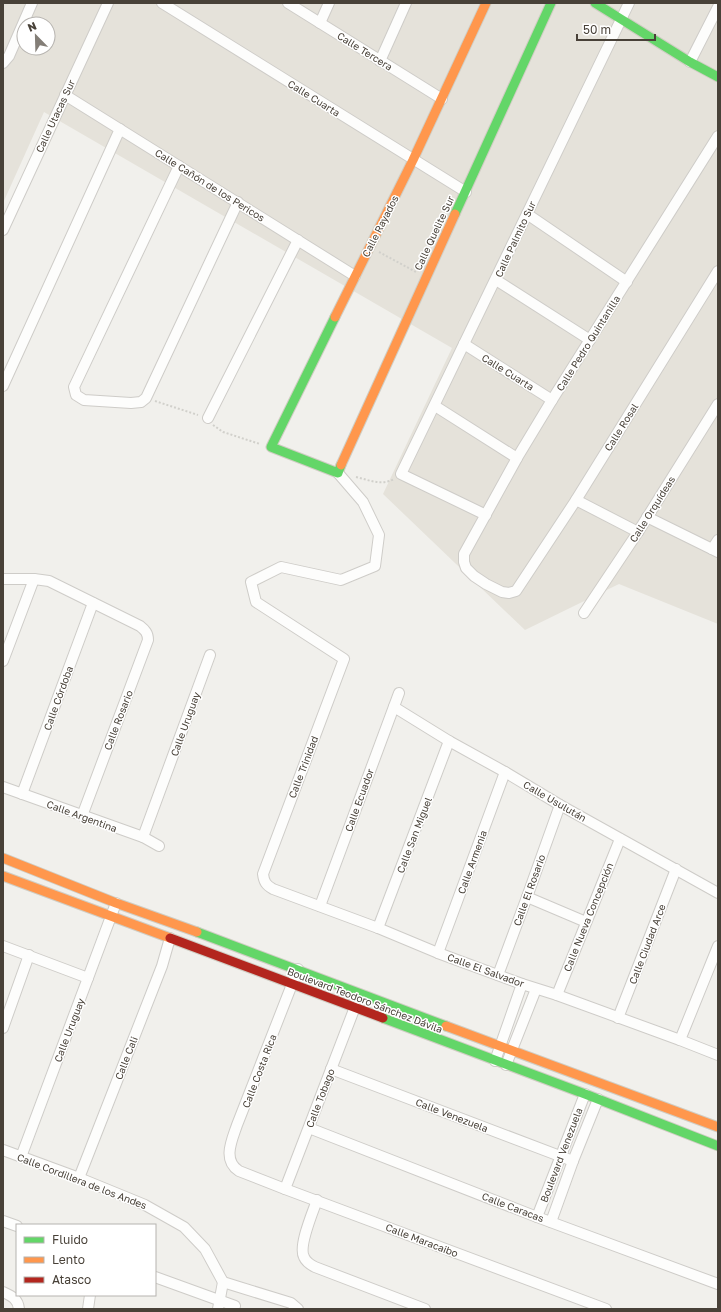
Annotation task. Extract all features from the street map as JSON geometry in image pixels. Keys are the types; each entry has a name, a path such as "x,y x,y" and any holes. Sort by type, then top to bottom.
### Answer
{"street":[{"path":"6,60 32,3"},
{"name":"Calle Utacas Sur","path":"3,230 108,3"},
{"name":"Calle Cuarta","path":"162,3 466,192"},
{"name":"Calle Tercera","path":"288,3 442,99"},
{"path":"320,23 329,3"},
{"path":"380,61 406,3"},
{"name":"Calle Rayados","path":"338,473 271,447 369,247 414,160 486,3"},
{"name":"Calle Quelite Sur","path":"338,473 551,3"},
{"path":"595,3 690,62 718,77"},
{"name":"Calle Palmito Sur","path":"401,474 629,3"},
{"path":"690,62 718,7"},
{"name":"Calle Cañón de los Pericos","path":"65,95 355,276"},
{"path":"3,386 120,129"},
{"name":"Calle Pedro Quintanilla","path":"464,554 517,458 552,400 718,136"},
{"path":"179,166 74,387 76,395 84,400 131,403 141,402 146,398 238,202"},
{"path":"526,214 627,282"},
{"path":"208,418 298,240"},
{"name":"Calle Rosal","path":"464,554 466,568 474,576 502,592 509,593 516,591 576,500 718,271"},
{"path":"496,280 590,340"},
{"name":"Calle Cuarta","path":"464,344 552,400"},
{"name":"Calle Orquídeas","path":"584,613 638,532 718,404"},
{"path":"435,406 517,458"},
{"name":"Calle Trinidad","path":"263,874 344,659 256,602 251,582 281,567 340,580 375,566 379,535 363,502 338,473"},
{"path":"401,474 486,515"},
{"path":"576,500 638,532"},
{"path":"647,517 716,547"},
{"path":"3,580 34,579 49,581 93,603"},
{"path":"3,661 34,579"},
{"name":"Calle Rosario","path":"82,816 148,640 148,635 140,626 93,603"},
{"name":"Calle Córdoba","path":"22,794 93,603"},
{"name":"Calle Uruguay","path":"143,837 210,655"},
{"name":"Calle Ecuador","path":"320,906 399,693"},
{"name":"Calle Usulután","path":"394,707 560,804 718,892"},
{"name":"Calle San Miguel","path":"378,928 450,741"},
{"name":"Calle Armenia","path":"438,953 505,772"},
{"name":"Calle Argentina","path":"3,787 143,837 160,846"},
{"name":"Calle El Rosario","path":"498,975 560,804"},
{"name":"Calle Nueva Concepción","path":"557,996 620,838"},
{"name":"Boulevard Teodoro Sánchez Dávila","path":"3,858 512,1051 718,1127"},
{"name":"Calle Ciudad Arce","path":"618,1018 676,869"},
{"name":"Calle El Salvador","path":"263,874 264,881 268,886 378,928 438,953 718,1055"},
{"name":"Boulevard Teodoro Sánchez Dávila","path":"3,876 585,1094 718,1146"},
{"path":"527,897 586,922"},
{"name":"Calle Uruguay","path":"21,1157 116,902"},
{"name":"Calle Cali","path":"79,1178 162,966 170,938"},
{"path":"3,946 88,978"},
{"path":"680,1040 718,946"},
{"path":"3,1028 5,1016 29,955"},
{"name":"Calle Costa Rica","path":"239,1171 234,1168 229,1158 237,1125 298,969"},
{"path":"495,1061 522,984"},
{"path":"506,1065 536,989"},
{"name":"Calle Tobago","path":"285,1189 354,1007"},
{"name":"Calle Venezuela","path":"331,1069 573,1161"},
{"name":"Boulevard Venezuela","path":"537,1217 585,1094"},
{"name":"Boulevard Venezuela","path":"551,1222 573,1161 598,1099"},
{"name":"Calle Caracas","path":"309,1128 537,1217 718,1284"},
{"name":"Calle Cordillera de los Andes","path":"3,1150 79,1178 145,1205 184,1227 205,1249 223,1282"},
{"name":"Calle Maracaibo","path":"239,1171 606,1309"},
{"path":"317,1200 303,1243 302,1252 309,1264 425,1309"},
{"path":"3,1221 16,1226"},
{"path":"156,1276 219,1305 235,1307 239,1288"},
{"path":"219,1305 223,1282 291,1303 298,1309"},
{"path":"3,1292 15,1298 18,1302 19,1309"},
{"path":"88,1309 90,1296"}],"path":[{"path":"369,247 426,277"},
{"path":"338,473 382,483 389,482 401,474"}],"shaded area":[{"path":"3,3 718,3 718,624 619,584 525,630 383,494 452,348 44,112 3,203"}],"traffic: fast":[{"path":"455,214 551,3"},
{"path":"595,3 690,62 718,77"},
{"path":"335,317 271,447 338,473 341,465"},
{"path":"197,932 446,1026"},
{"path":"383,1018 718,1146"}],"traffic: slow":[{"path":"335,317 413,160 486,3"},
{"path":"341,465 455,214"},
{"path":"3,858 116,903 197,932"},
{"path":"3,876 170,938"},
{"path":"446,1026 718,1127"}],"traffic: jam":[{"path":"170,938 383,1018"}]}
